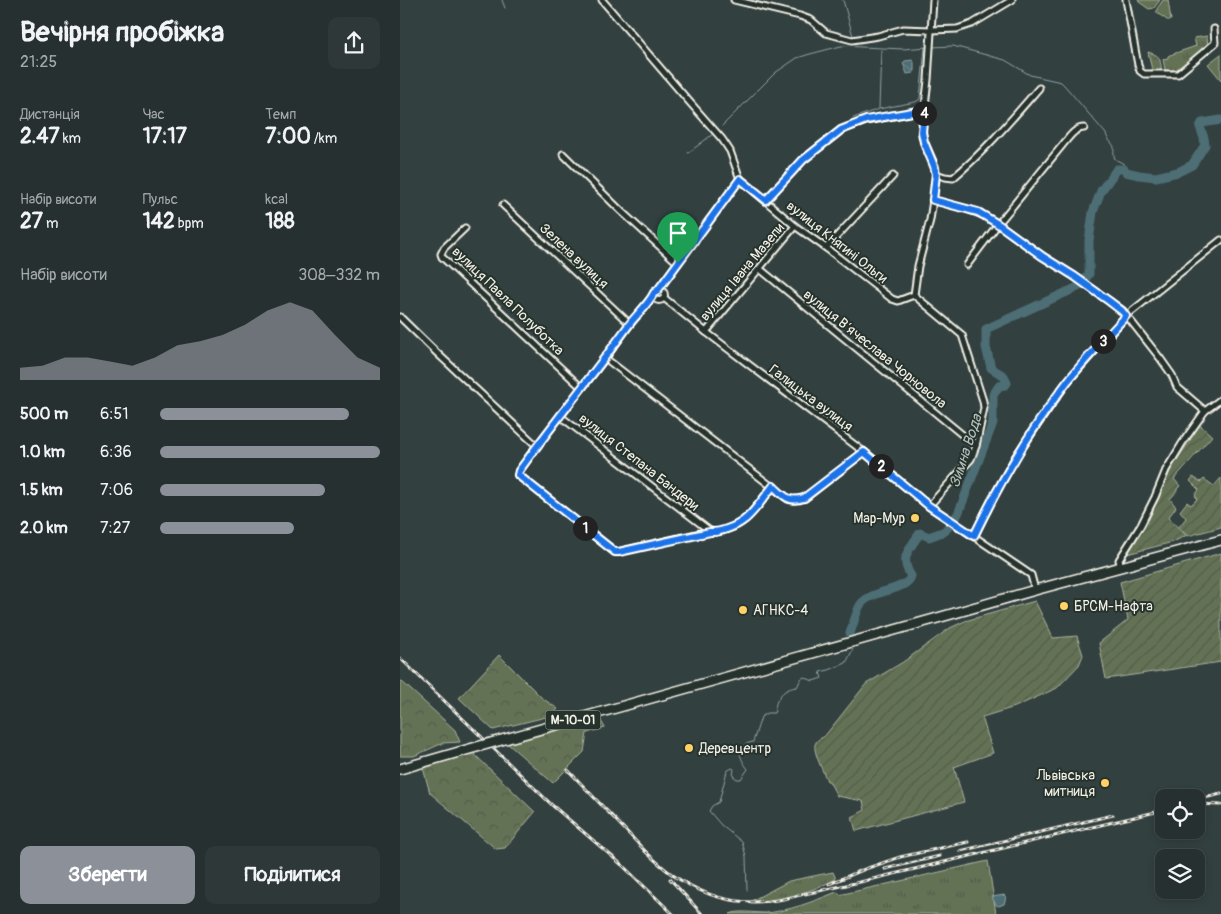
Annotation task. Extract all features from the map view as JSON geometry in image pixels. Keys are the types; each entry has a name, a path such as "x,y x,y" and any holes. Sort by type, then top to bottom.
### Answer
{"highway":[{"name":"М-10-01","path":"400,769 1035,590 1221,540"}],"street":[{"name":"вулиця Княгині Ольги","path":"602,0 727,146 740,179 796,226 892,299 898,301 914,295"},
{"path":"734,0 800,16 811,20 826,33 846,39 859,40 904,29 957,29 972,24 1012,0"},
{"path":"929,506 971,459 976,446 984,408 962,336 914,295 918,266 933,200 936,174 922,132 928,80 933,0"},
{"path":"1126,0 1138,65 1140,71 1144,74 1178,74 1215,43 1214,29"},
{"path":"936,174 945,178 953,178 989,144 1038,88"},
{"path":"766,200 803,160 841,130 866,120 924,110"},
{"path":"967,265 1065,142 1079,128 1084,128"},
{"path":"563,154 678,263"},
{"path":"826,248 893,176"},
{"path":"740,179 606,358 537,446 518,475 615,552 720,531 744,520 773,486"},
{"path":"933,200 978,212 1122,311 1160,358 1172,375 1177,387 1205,412"},
{"name":"Зелена вулиця","path":"503,205 630,324"},
{"name":"вулиця Івана Мазепи","path":"706,332 796,226"},
{"name":"вулиця Павла Полуботка","path":"465,228 444,248 441,254 442,257 582,388"},
{"path":"974,536 1024,444 1067,382 1126,316 1221,240"},
{"name":"вулиця Вʼячеслава Чорновола","path":"760,269 976,446"},
{"path":"656,292 663,292 664,298 656,300 656,292"},
{"name":"Галицька вулиця","path":"664,298 864,452 929,506 1031,575 1035,590"},
{"path":"400,317 537,446"},
{"path":"606,358 788,499 804,498 864,452"},
{"path":"1120,567 1119,560 1152,504 1166,470 1183,442 1205,412 1221,399"},
{"name":"вулиця Степана Бандери","path":"560,416 710,532"}],"green space":[{"path":"1138,0 1160,0 1154,8 1149,9"},
{"path":"1163,0 1168,0 1171,20 1167,20 1157,13 1157,9"},
{"path":"1207,36 1208,47 1182,68 1165,70 1163,59 1196,46 1194,38"},
{"path":"1148,52 1159,58 1162,70 1152,70"},
{"path":"1221,54 1221,80 1208,64"},
{"path":"1200,425 1212,436 1174,479 1180,486 1170,499 1176,507 1168,518 1186,535 1179,527 1186,518 1180,511 1187,502 1191,505 1197,499 1195,495 1199,490 1190,481 1193,477 1201,482 1204,479 1214,486 1221,478 1221,527 1187,535 1173,542 1127,554 1149,519 1170,471"},
{"path":"1221,553 1221,662 1106,679 1099,643 1128,620 1120,582"},
{"path":"1035,601 1053,638 1077,636 1083,655 1079,665 1057,688 1015,707 982,717 993,753 954,767 964,802 856,831 852,817 865,810 863,801 837,796 829,781 827,781 817,757 815,748 817,741 824,737 866,684 903,662 950,628 965,621"},
{"path":"499,655 542,698 558,709 550,716 493,730 459,698"},
{"path":"400,680 455,730 460,742 443,743 414,756 400,756"},
{"path":"600,719 605,728 587,733 584,752 553,783 508,744"},
{"path":"473,753 535,812 505,848 496,849 430,793 423,768"},
{"path":"988,861 996,914 730,914 742,912 765,913 783,910 838,892 839,895"},
{"path":"833,872 836,879 806,892 773,900 751,901 789,881"}],"water":[{"path":"912,60 914,62 914,72 907,74 903,63"},
{"path":"1004,895 1006,897 1004,904 996,905 992,897"}],"waterway":[{"path":"502,0 505,8"},
{"path":"843,0 853,36"},
{"path":"722,126 775,73 797,58 841,46 903,49 928,47"},
{"path":"932,47 953,46 1005,60 1030,75 1061,82 1106,134 1114,147 1115,159 1124,164 1126,172"},
{"path":"853,118 879,109 919,100 925,47"},
{"path":"879,108 881,50"},
{"name":"Зимна Вода","path":"1084,280 1089,274 1089,241 1093,212 1101,191 1117,169 1156,177 1178,172 1192,165 1205,145 1200,127 1202,123 1221,120"},
{"path":"688,153 713,134"},
{"name":"Зимна Вода","path":"850,633 860,606 866,599 903,585 908,581 911,576 906,564 907,554 920,533 929,537 945,531 958,514 993,423 993,395 999,386 1007,383 1004,376 991,368 986,347 986,329 1078,287 1080,284"},
{"path":"747,890 746,856 742,842 721,825 709,811 712,806 719,802 727,771 732,768 734,769 733,776 741,779 748,769 742,761 740,752 743,746 753,742 761,717 767,713 774,713 776,702 781,695 788,689 797,687 804,677 813,681 822,678 820,672 846,663 853,649"}],"railway":[{"path":"400,658 553,806 622,865 673,914"},
{"path":"568,770 648,854"},
{"path":"1205,798 1221,794"},
{"path":"1205,804 1221,805"},
{"path":"800,895 1155,812"},
{"path":"960,851 1113,815"},
{"path":"829,884 900,857 968,842"},
{"path":"645,851 663,868 698,890 728,899 759,902 806,893"},
{"path":"885,869 940,856"},
{"path":"670,879 702,914"}],"place":[{"name":"Мар-Мур","path":"915,518"},
{"name":"БРСМ-Нафта","path":"1064,606"},
{"name":"АГНКС-4","path":"743,610"},
{"name":"Деревцентр","path":"689,748"},
{"name":"Львівська митниця","path":"1105,783"}],"route":[{"path":"924,110 922,132 936,174 933,200 978,212 998,224 1109,301 1126,316 1067,382 1024,444 974,536 929,506 864,452 804,498 799,500 788,499 773,486 744,520 720,531 615,552 518,475 537,446 678,263 740,179 766,200 803,160 841,130 866,120 924,110"}]}
